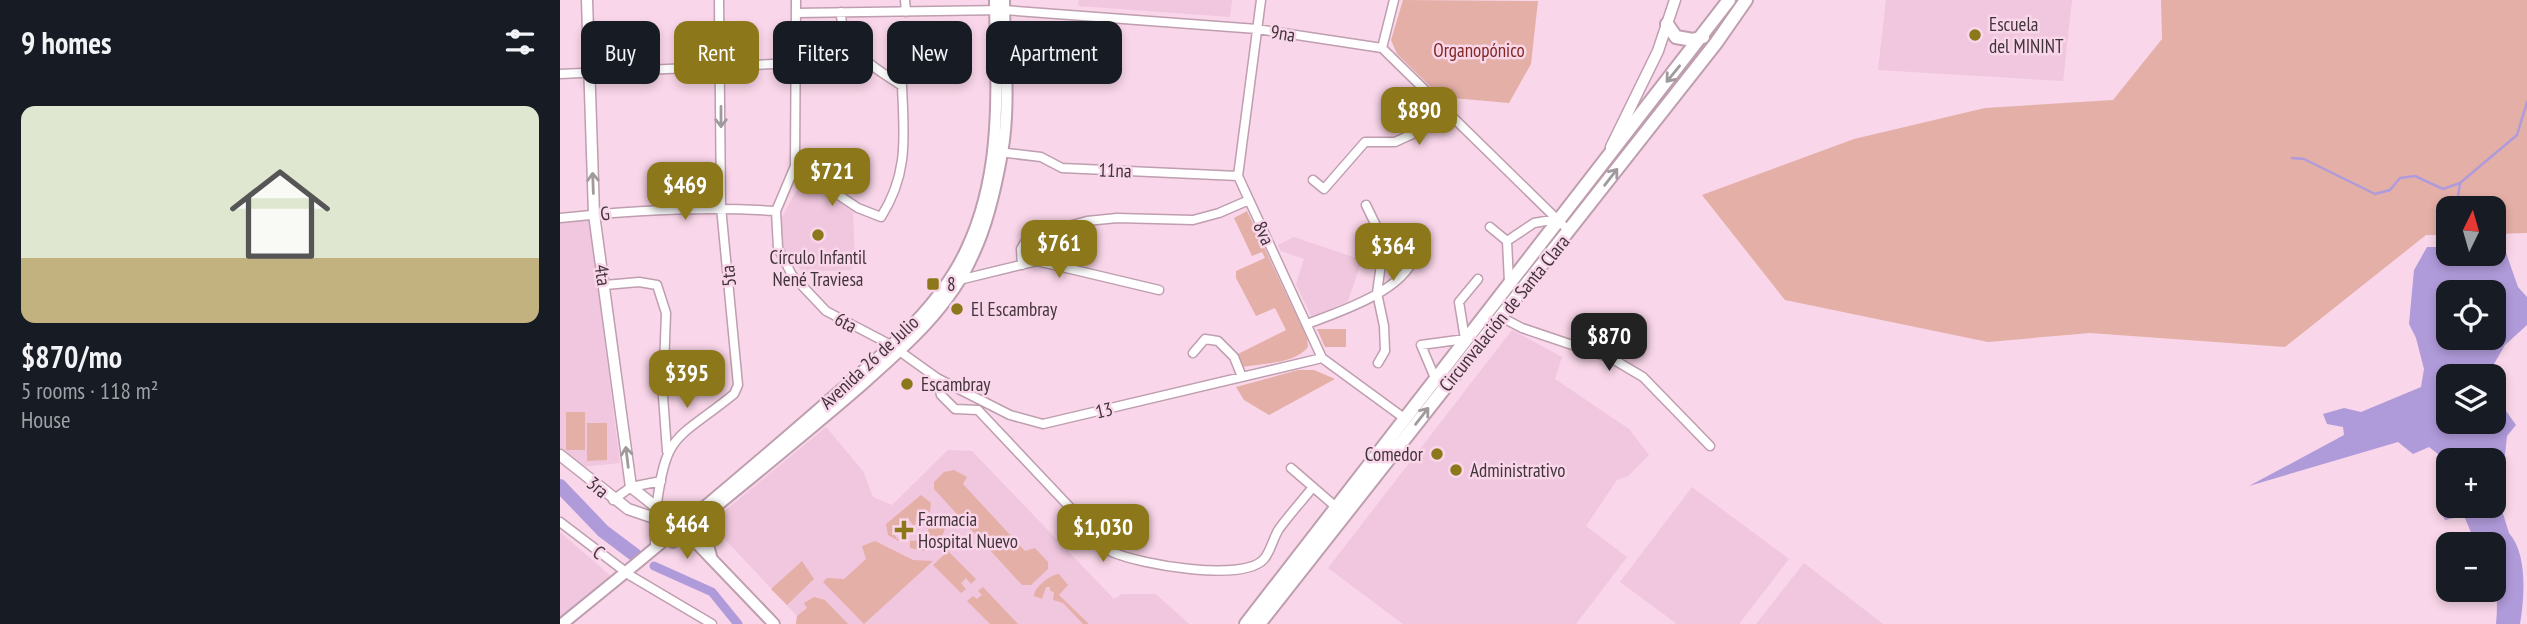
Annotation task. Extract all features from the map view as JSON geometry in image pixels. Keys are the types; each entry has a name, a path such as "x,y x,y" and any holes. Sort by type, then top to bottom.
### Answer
{"highway":[{"name":"Circunvalación de Santa Clara","path":"1259,624 1336,507 1608,153 1703,37 1729,0"},
{"name":"Circunvalación de Santa Clara","path":"1245,624 1501,317 1716,43 1746,0"},
{"path":"1667,24 1676,37 1693,40 1703,37"}],"main road":[{"name":"Avenida 26 de Julio","path":"573,624 934,315 959,280 973,255 988,214 999,152 999,5"},
{"name":"Avenida 26 de Julio","path":"682,529 706,514 895,348 966,252 999,152"},
{"path":"706,514 706,538 712,559"},
{"path":"682,529 774,624"},
{"path":"656,551 691,545 712,559"},
{"name":"Avenida 26 de Julio","path":"562,624 632,572"}],"street":[{"name":"4ta","path":"587,0 588,21"},
{"name":"5ta","path":"719,0 719,21"},
{"name":"6ta","path":"796,0 796,21"},
{"path":"905,0 906,12"},
{"path":"1238,176 1261,0"},
{"path":"1394,0 1382,48 1569,231"},
{"path":"1608,153 1658,51 1675,0"},
{"name":"9na","path":"796,13 906,12 999,5 1257,29 1382,48"},
{"path":"795,166 858,208 881,217 895,196 902,174 902,86 856,54 841,28 841,12"},
{"path":"560,74 581,73"},
{"name":"4ta","path":"589,84 594,214 631,487"},
{"name":"5ta","path":"667,451 674,440 692,424 734,394 738,385 721,207 720,84"},
{"name":"6ta","path":"796,84 795,166 776,211 778,248 792,275 807,295 845,323 895,348"},
{"path":"1402,109 1421,131"},
{"path":"1313,180 1324,189 1365,142 1395,142 1452,116"},
{"name":"11na","path":"999,152 1041,157 1062,168 1238,176"},
{"name":"8va","path":"1238,176 1322,358"},
{"path":"1023,265 1021,249 1028,237 1087,221 1117,218 1193,220 1219,213 1249,200"},
{"path":"1366,205 1384,242 1377,293 1384,326 1385,351 1378,363"},
{"name":"G","path":"560,218 662,208 721,207 776,211"},
{"path":"1507,241 1534,223 1558,219"},
{"path":"1490,227 1507,241 1509,282"},
{"path":"1307,324 1377,293 1410,270 1414,257 1407,247 1398,242 1384,242"},
{"path":"959,280 1045,262 1159,290"},
{"path":"1435,378 1421,345 1465,339 1459,302 1478,279"},
{"path":"605,285 639,282 657,285 666,313 663,396 667,451 656,514 656,551"},
{"path":"1501,317 1522,328 1611,358 1643,377 1710,446"},
{"path":"1192,353 1205,340 1218,341 1234,357 1242,377"},
{"name":"13","path":"895,348 937,378 1010,415 1043,424 1322,358"},
{"path":"1322,358 1405,418"},
{"path":"937,378 941,395 955,409 978,410 1111,552 1130,560 1233,572 1252,565 1264,559 1277,531 1313,487"},
{"name":"3ra","path":"560,454 613,500 628,509 656,514"},
{"path":"1291,468 1336,507"},
{"path":"613,500 631,487 661,481"},
{"path":"631,487 656,514 682,529"},
{"name":"C","path":"560,523 712,624"}],"shaded area":[{"path":"1079,0 1232,0 1230,17 1078,6"},
{"name":"Escuela del MININT","path":"1886,0 2072,0 2063,81 1878,70"},
{"name":"Círculo Infantil Nené Traviesa","path":"818,185 853,212 855,264 851,270 803,272 783,252 781,219 796,191"},
{"path":"589,219 620,463 580,467 560,448 560,223"},
{"path":"1294,237 1362,260 1348,301 1312,318 1296,284 1304,259 1281,251 1278,245"},
{"path":"2427,247 2436,247 2436,266 2506,266 2506,253 2518,287 2527,297 2527,325 2506,344 2506,280 2436,280 2436,350 2502,350 2494,364 2436,364 2436,434 2506,434 2506,411 2516,425 2507,436 2506,448 2436,448 2436,453 2429,447 2413,454 2398,442 2249,486 2344,435 2343,427 2327,424 2323,414 2344,408 2361,412 2421,387 2424,369 2416,338 2409,324 2414,270"},
{"path":"1512,330 1562,357 1555,379 1629,429 1649,455 1628,476 1617,480 1586,526 1627,557 1576,624 1403,624 1328,568"},
{"path":"826,427 863,471 873,497 892,505 948,450 972,451 1114,599 1122,594 1156,594 1189,624 796,624 797,616 720,534 721,514"},
{"path":"1692,487 1789,559 1739,624 1677,624 1620,582"},
{"path":"2465,518 2504,518 2522,563 2523,600 2520,624 2496,624 2497,602 2506,602 2506,532 2471,532"},
{"path":"560,532 612,577 560,619"},
{"path":"1804,563 1883,624 1756,624"}],"green space":[{"name":"Organopónico","path":"1403,0 1538,1 1531,64 1509,103 1441,97 1397,54 1391,40"},
{"path":"2161,0 2527,0 2527,233 2506,234 2506,196 2436,196 2436,235 2426,235 2285,347 2090,333 1988,342 1785,300 1702,195 1854,139 1985,108 2113,100 2162,39"},
{"path":"1247,211 1307,338 1308,347 1287,360 1242,367 1238,354 1286,330 1275,308 1256,316 1236,278 1236,271 1265,258 1262,252 1252,256 1234,218"},
{"path":"1317,329 1346,329 1346,347 1325,347"},
{"path":"1298,370 1314,370 1335,379 1269,415 1244,400 1236,387"},
{"path":"566,412 585,412 585,450 566,450"},
{"path":"587,423 607,423 607,460 587,461"},
{"path":"954,470 967,477 963,484 1025,551 1035,548 1048,562 1048,569 1031,585 1022,585 934,489 934,482 944,472"},
{"path":"921,495 931,503 930,512 923,510 916,517 915,527 908,519 893,533 900,542 888,535 886,524"},
{"path":"942,515 948,521 943,534 924,551 910,548 910,541 922,538 929,528 933,528 933,519"},
{"path":"875,541 913,560 933,561 864,624 823,582 827,578 844,579 866,559 862,546"},
{"path":"948,551 976,579 971,584 966,578 961,583 966,589 961,593 933,565"},
{"path":"802,561 814,579 787,605 771,589"},
{"path":"1059,574 1068,585 1059,595 1089,624 1083,624 1063,603 1053,600 1054,592 1050,591 1050,587 1046,587 1042,599 1034,596 1037,588 1051,576"},
{"path":"983,587 1018,624 990,624 967,601 973,596 977,599 982,595 978,591"},
{"path":"814,597 825,600 848,624 796,624 797,616 807,608 804,603"}],"waterway":[{"path":"2292,158 2304,159 2375,194 2390,190 2400,178 2415,176 2443,189 2460,183 2517,135 2527,102"},
{"path":"2458,196 2460,184"},
{"path":"560,486 603,531 635,555"},
{"path":"654,566 712,592 738,624"}],"place":[{"name":"Escuela del MININT","path":"1975,35"},
{"name":"Círculo Infantil Nené Traviesa","path":"818,235"},
{"name":"8","path":"933,284"},
{"name":"El Escambray","path":"957,309"},
{"name":"Escambray","path":"907,384"},
{"name":"Comedor","path":"1437,454"},
{"name":"Administrativo","path":"1456,470"},
{"name":"Farmacia Hospital Nuevo","path":"904,530"}]}
